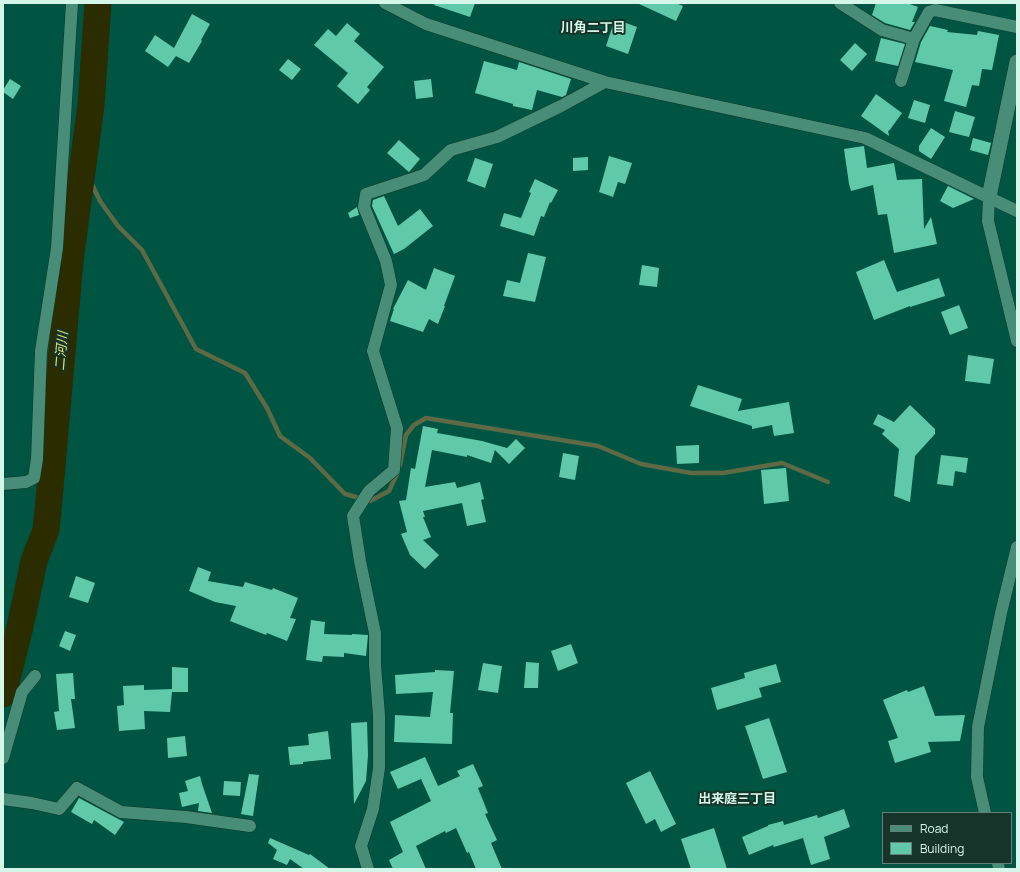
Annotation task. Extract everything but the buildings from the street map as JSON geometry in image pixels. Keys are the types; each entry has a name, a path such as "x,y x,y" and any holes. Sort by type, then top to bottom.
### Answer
{"street":[{"path":"3,484 26,482 34,478 37,459 41,351 57,248 72,3"},
{"path":"385,3 426,24 605,82 865,138 1017,211"},
{"path":"840,3 882,30 914,39"},
{"path":"901,81 914,39 927,8 1017,27"},
{"path":"1017,62 990,197 988,221 1017,340"},
{"path":"368,869 361,846 373,809 379,768 379,715 375,665 375,633 360,560 353,516 369,491 394,470 397,428 373,351 391,285 386,260 364,207 366,194 424,175 451,150 497,136 561,106 605,82"},
{"path":"985,812 977,777 978,727 1001,613 1017,547"},
{"path":"3,758 22,692 35,676"},
{"path":"3,799 32,802 58,810 77,788 121,812 186,817 250,826"}],"waterway":[{"name":"二河川","path":"3,694 20,627 34,561 46,530 70,261 91,105 98,3"},
{"path":"83,165 100,201 118,226 142,250 196,349 245,373 267,408 280,436 310,458 345,494 370,501 389,491 398,472"},
{"path":"400,465 406,435 414,425 426,418 598,446 641,464 691,473 723,473 782,463 828,482"}],"district":[{"name":"川角二丁目","path":"593,28"},
{"name":"出来庭三丁目","path":"737,799"}]}
